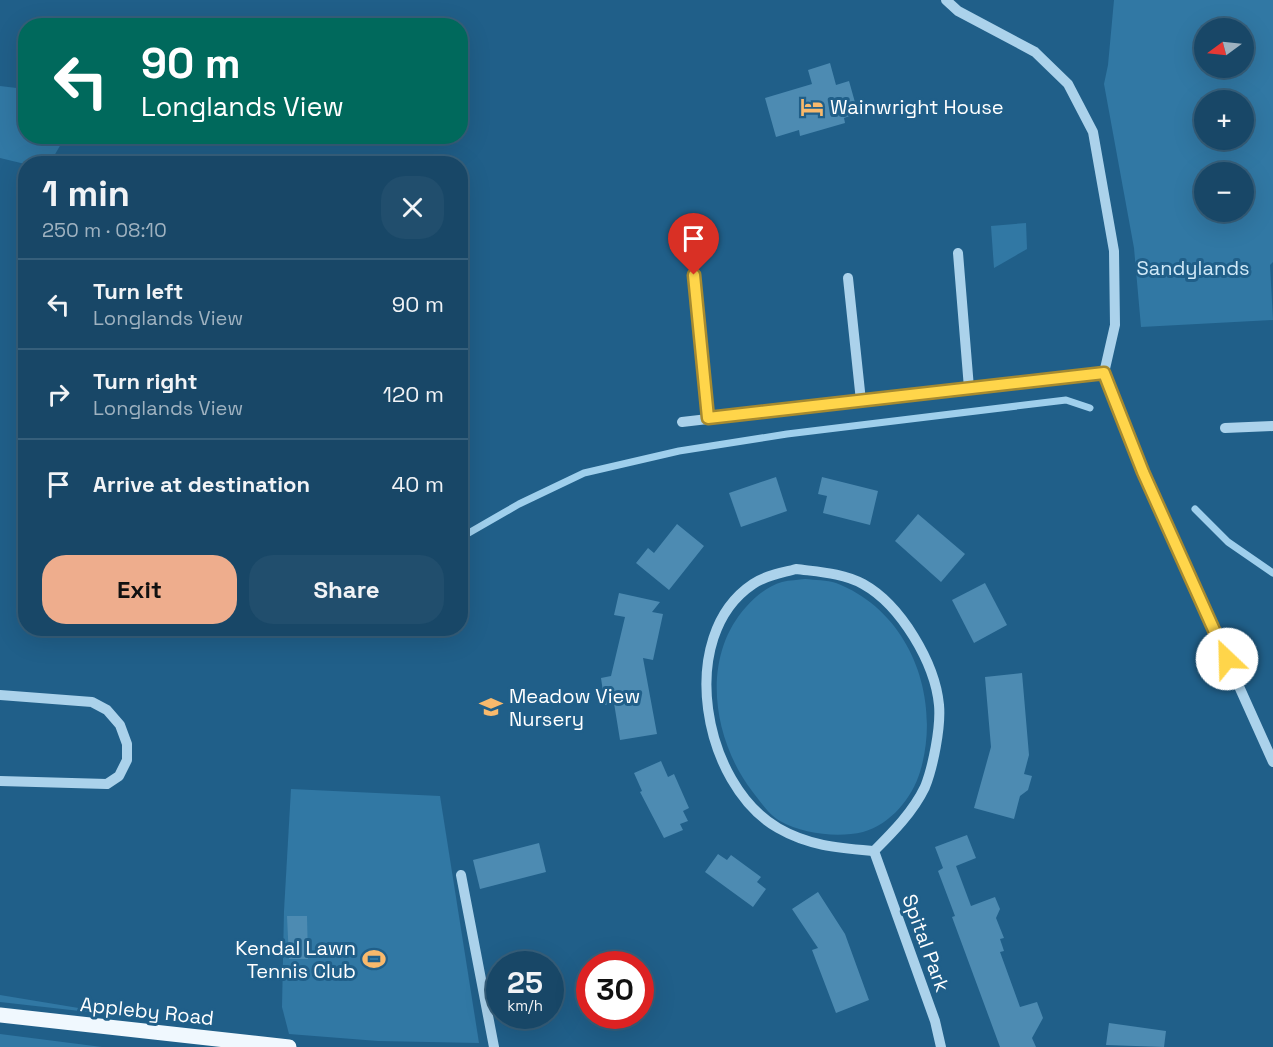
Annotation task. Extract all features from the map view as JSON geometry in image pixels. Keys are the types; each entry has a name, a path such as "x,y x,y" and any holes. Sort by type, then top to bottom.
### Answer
{"main road":[{"name":"Appleby Road","path":"0,1015 200,1043 289,1047"}],"street":[{"path":"946,0 958,11 1035,52 1068,84 1093,132 1114,251 1115,325 1104,373 1143,472 1273,762"},
{"path":"958,253 969,388"},
{"path":"694,275 708,418"},
{"path":"848,278 861,401"},
{"path":"682,422 1104,373"},
{"path":"1225,428 1273,426"},
{"path":"796,569 836,574 863,584 889,604 920,646 931,675 939,706 935,747 925,786 905,820 874,851 818,846 777,828 748,804 727,770 712,738 707,668 713,639 724,614 737,598 754,583 771,576 796,569"},
{"path":"0,695 92,702 107,710 120,725 127,744 127,760 119,776 107,784 0,781"},
{"name":"Spital Park","path":"874,851 935,1021 941,1047"},
{"path":"461,875 494,1047"}],"green space":[{"name":"Sandylands","path":"1114,0 1273,0 1273,262 1270,265 1273,320 1141,327 1134,248 1104,84"},
{"path":"0,86 18,88 18,144 61,144 54,156 18,156 18,162 0,158"},
{"path":"1026,223 1027,249 994,268 991,226"},
{"path":"805,579 836,583 862,596 884,614 901,636 914,661 923,688 927,716 926,744 916,782 899,809 883,823 863,832 843,835 810,832 789,825 768,812 739,771 728,748 721,724 717,699 717,674 722,650 731,627 746,607 767,589 782,582"},
{"name":"Kendal Lawn Tennis Club","path":"291,789 440,796 479,1043 378,1041 289,1034 282,1007 284,911"},
{"path":"0,995 133,1017 0,1002"},
{"path":"0,1034 102,1047 0,1047"}],"building":[{"name":"Wainwright House","path":"830,63 836,85 849,81 858,113 844,118 845,123 800,136 799,130 776,137 765,98 812,84 808,70"},
{"path":"776,477 787,511 741,527 729,493"},
{"path":"822,477 878,491 870,525 823,513 827,496 818,494"},
{"path":"918,514 965,554 941,582 895,541"},
{"path":"677,524 704,546 669,590 636,563 648,548 654,553"},
{"path":"985,583 1007,625 974,643 952,600"},
{"path":"619,593 660,602 652,612 663,614 653,660 643,658 657,734 620,740 614,703 605,705 601,678 611,676 625,617 614,615"},
{"path":"1022,673 1029,755 1024,774 1032,776 1028,790 1020,796 1014,819 974,808 991,747 985,677"},
{"path":"661,761 668,777 674,774 689,808 683,811 688,821 680,824 683,830 664,838 640,792 642,791 634,773"},
{"path":"967,835 976,858 956,866 971,906 995,897 1000,909 996,918 1004,938 1000,939 1004,951 1000,952 1020,1007 1037,1002 1043,1018 1032,1038 1036,1047 1000,1047 952,917 955,916 938,871 943,868 935,847"},
{"path":"539,843 546,872 480,889 473,860"},
{"path":"718,854 727,860 731,855 761,877 757,882 766,889 753,907 705,872"},
{"path":"818,892 845,934 869,1000 836,1013 812,950 818,948 792,909"},
{"path":"287,916 307,916 308,959 289,959"},
{"path":"1109,1023 1166,1031 1164,1047 1106,1045"}],"waterway":[{"path":"468,533 519,504 584,473 679,451 787,434 1066,400 1090,408"},
{"path":"1195,509 1228,542 1273,573"}],"place":[{"name":"Wainwright House","path":"812,107"},
{"name":"Meadow View Nursery","path":"491,707"},
{"name":"Kendal Lawn Tennis Club","path":"374,959"}],"route":[{"path":"694,275 708,418 1104,373 1143,472 1227,659"}]}
